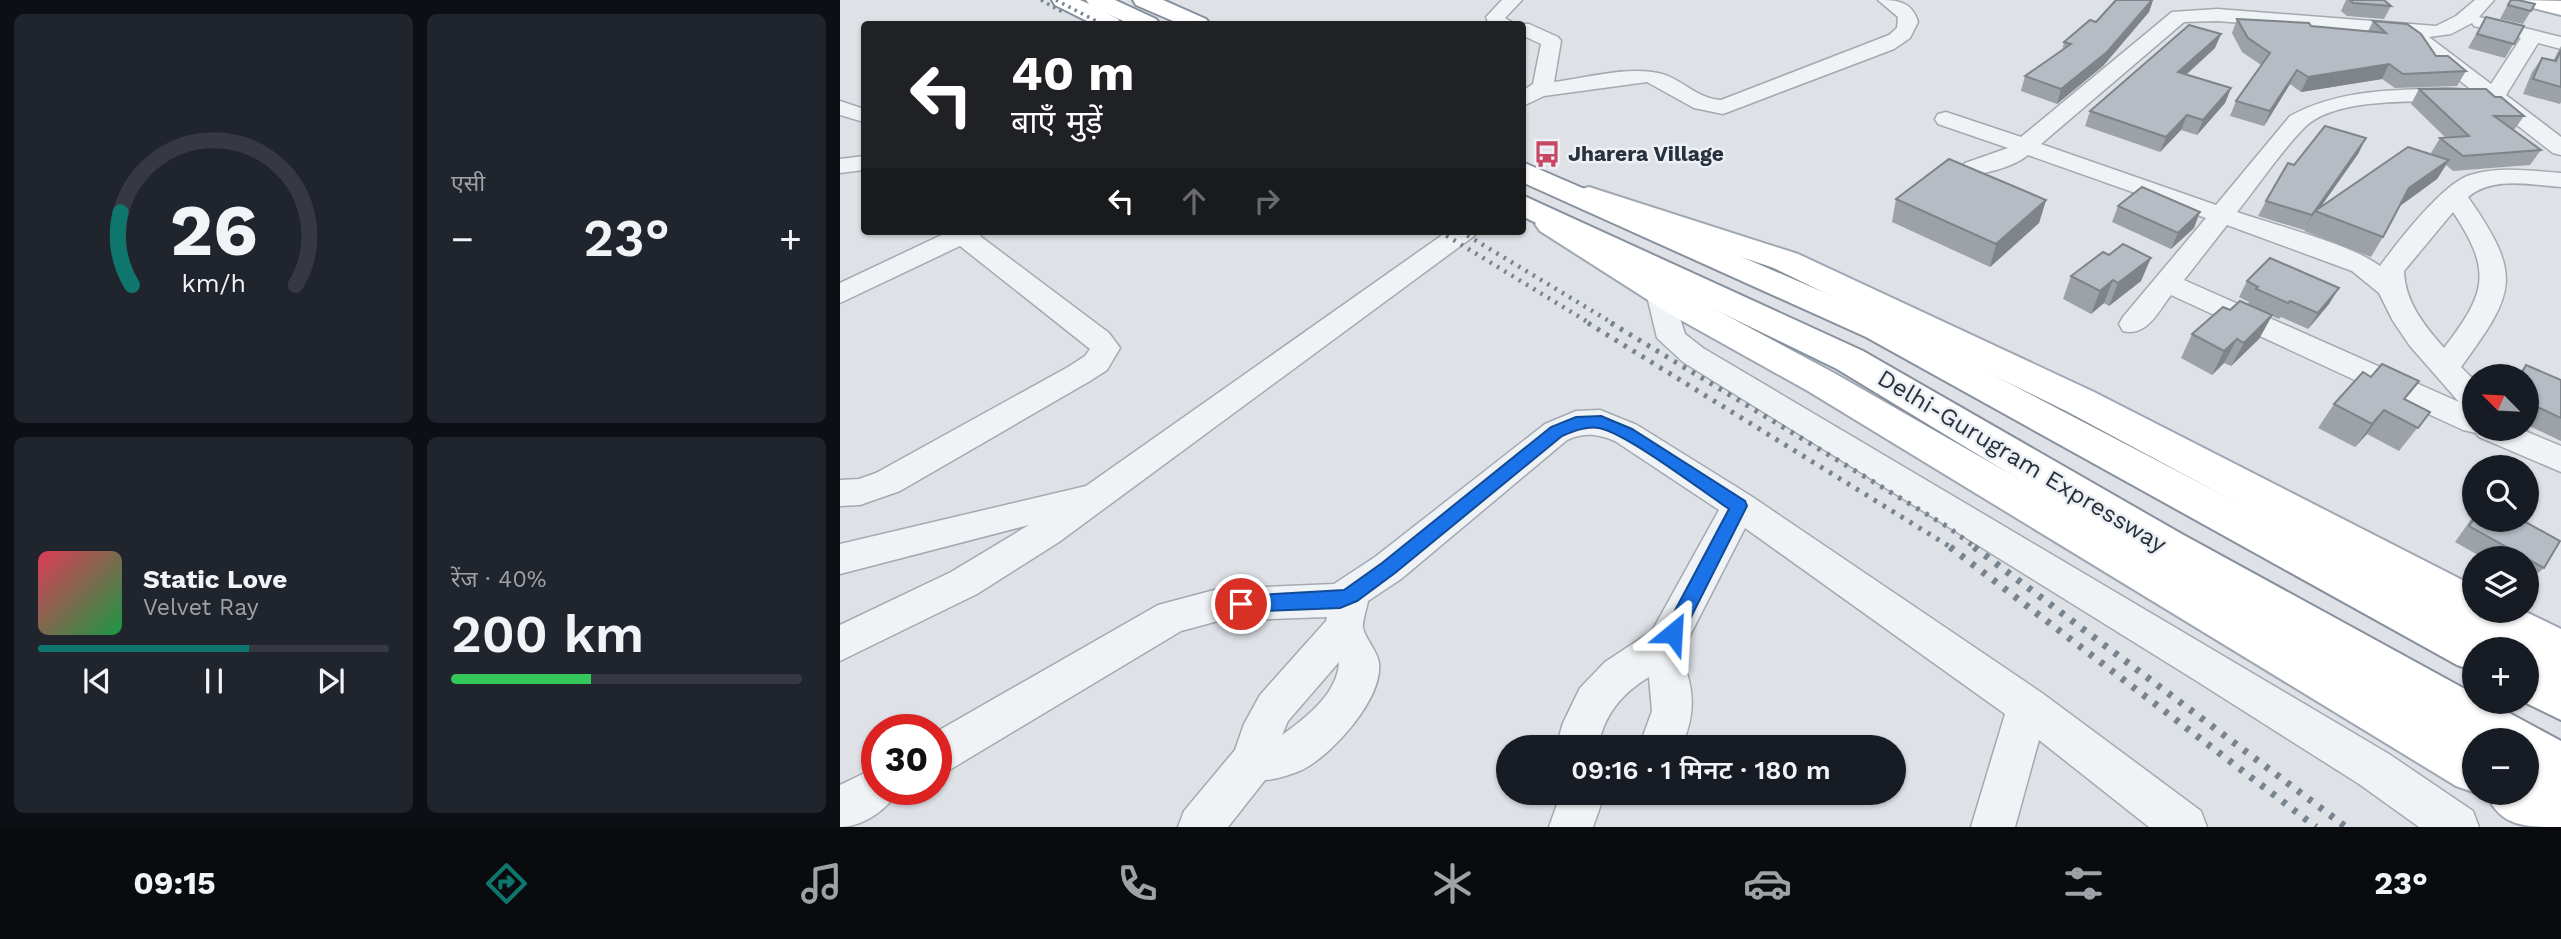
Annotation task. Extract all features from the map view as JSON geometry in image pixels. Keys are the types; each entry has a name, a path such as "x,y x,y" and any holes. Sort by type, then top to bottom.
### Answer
{"main road":[{"path":"1063,0 1105,21"},
{"path":"1097,0 1142,21"},
{"path":"1144,0 1191,21"},
{"path":"2529,0 2561,5"},
{"path":"2550,0 2561,5"},
{"path":"1529,191 1660,292 1821,382 2462,761"},
{"path":"1529,191 1786,261 2081,402 2462,602"},
{"name":"Delhi-Gurugram Expressway","path":"1529,191 1878,329 2462,643"},
{"name":"Delhi-Gurugram Expressway","path":"1529,191 1850,360 2165,546 2488,728"},
{"path":"2503,623 2561,653"},
{"path":"2539,685 2561,697"},
{"path":"2539,757 2561,770"},
{"path":"2530,805 2561,825"}],"street":[{"path":"1481,21 1503,0"},
{"path":"1496,21 1494,17 1513,0"},
{"path":"1716,107 1892,36 1900,27 1896,15 1875,0"},
{"path":"1531,95 1647,76 1664,81 1703,106 1723,107 1895,41 1906,30 1908,17 1903,10 1887,0"},
{"path":"1973,168 2007,159 2024,148 2179,16 2217,15 2306,20 2408,31 2447,29 2467,19 2485,0"},
{"path":"2467,19 2561,43"},
{"path":"2408,31 2559,146"},
{"path":"1528,33 1551,41 1544,83 1531,95"},
{"path":"2492,96 2532,36"},
{"path":"2133,324 2298,121 2310,113 2338,104 2379,98 2492,96"},
{"path":"840,108 861,115"},
{"path":"1946,119 2361,265 2390,288 2424,346 2462,386"},
{"path":"840,166 861,163"},
{"path":"2390,288 2389,278 2394,265 2455,195 2474,181 2497,178 2561,180"},
{"path":"2445,367 2483,317 2495,284 2494,265 2487,243 2455,195"},
{"path":"840,294 963,235"},
{"path":"840,494 860,492 888,482 1079,374 1103,355 1105,348 1099,340 969,235"},
{"path":"840,644 964,583 1047,532 1459,235"},
{"path":"2168,284 2462,416"},
{"path":"1660,292 1672,338 1693,355 2221,674 2374,769 2457,827"},
{"path":"2401,387 2424,346"},
{"path":"1200,827 1254,760 1259,738 1274,708 1347,612 1388,568 1556,432 1576,423 1601,422 1626,433 1739,506 2028,706 2185,827"},
{"path":"2519,441 2561,460"},
{"path":"840,559 1101,493"},
{"path":"1579,735 1598,693 1612,679 1658,651 1673,633 1739,506"},
{"path":"952,746 1171,617 1218,605 1330,600 1347,612"},
{"path":"1658,651 1670,673 1674,703 1665,735"},
{"path":"1993,827 2028,706"},
{"path":"840,809 861,797"}],"building":[{"path":"2116,0 2152,0 2107,52 2061,89 2025,76 2071,44 2064,42 2090,20 2096,22"},
{"path":"2350,0 2384,0 2391,6 2353,3"},
{"path":"2511,0 2535,4 2531,11 2508,5"},
{"path":"2486,17 2524,26 2514,44 2477,34"},
{"path":"2237,19 2309,23 2311,26 2386,33 2373,21 2407,24 2421,34 2436,56 2448,56 2466,71 2403,74 2389,64 2308,77 2297,70 2270,111 2236,101 2270,53 2248,38"},
{"path":"2189,25 2221,34 2178,72 2231,88 2203,120 2187,115 2166,137 2090,111"},
{"path":"2561,50 2561,87 2533,79 2542,58 2556,61"},
{"path":"2419,89 2486,89 2495,97 2501,97 2524,116 2494,116 2541,150 2463,156 2440,138 2469,136"},
{"path":"2325,126 2366,138 2312,215 2266,201 2288,163 2294,165"},
{"path":"2408,147 2449,160 2409,188 2383,237 2315,211"},
{"path":"1949,159 2046,200 1996,244 1896,199"},
{"path":"2142,187 2200,212 2178,233 2118,206"},
{"path":"2123,244 2151,258 2118,283 2113,280 2100,291 2071,276 2103,252 2109,255"},
{"path":"2270,258 2339,288 2318,313 2290,301 2288,303 2256,289 2258,287 2247,281"},
{"path":"2240,301 2272,315 2244,343 2237,339 2224,351 2192,334 2223,307 2230,310"},
{"path":"2382,364 2419,381 2404,399 2430,412 2418,428 2384,410 2372,424 2334,404 2363,372 2371,377"},
{"path":"2539,371 2561,380 2561,418 2539,408"},
{"path":"2539,529 2560,541 2544,568 2539,565 2539,546 2505,546 2480,532 2539,532"}],"railway":[{"path":"1041,0 1064,13"},
{"path":"1056,0 1096,21"},
{"path":"1446,235 1591,324"},
{"path":"1467,235 1614,324"},
{"path":"1588,323 1952,548"},
{"path":"1611,323 1948,527 1976,548"},
{"path":"1950,547 2316,827"},
{"path":"1974,547 2346,827"}],"place":[{"name":"Jharera Village","path":"1547,154"}],"route":[{"path":"1241,604 1340,600 1351,595 1556,432 1576,423 1601,422 1626,433 1739,506 1673,633"}]}
